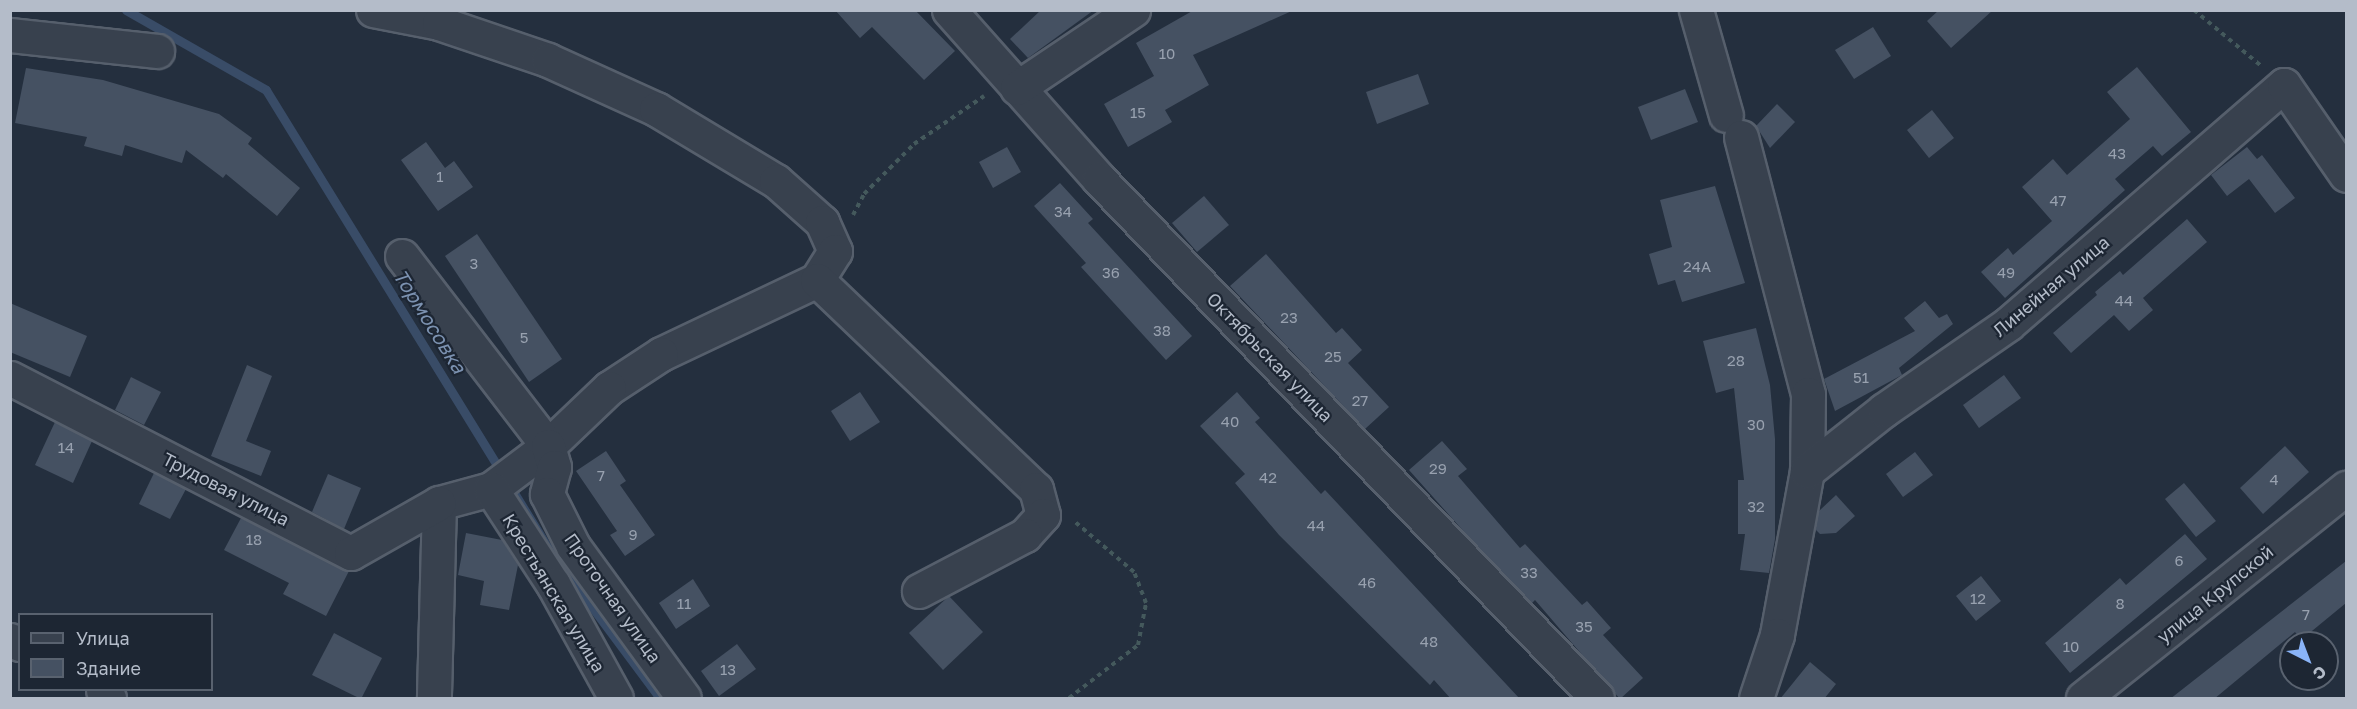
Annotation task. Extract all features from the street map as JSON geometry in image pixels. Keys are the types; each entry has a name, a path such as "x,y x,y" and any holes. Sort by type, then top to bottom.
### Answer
{"street":[{"path":"374,10 439,23 537,57 656,109 776,181 822,222 835,251 817,280 661,354 609,388 548,447 491,489 439,503 434,699"},
{"name":"Октябрьская улица","path":"949,10 1099,178 1597,699"},
{"path":"1013,83 1133,10"},
{"path":"1696,10 1734,126 1808,394 1807,471 1777,635 1756,699"},
{"path":"10,35 157,51"},
{"path":"2284,85 2346,175"},
{"name":"Линейная улица","path":"1807,471 1884,410 2008,324 2284,85"},
{"name":"Проточная улица","path":"402,256 548,447 554,467 548,494 573,546 684,699"},
{"path":"817,280 1036,489 1042,515 1025,535 919,591"},
{"name":"Трудовая улица","path":"10,378 351,553 439,503"},
{"name":"улица Крупской","path":"2083,699 2346,488"},
{"name":"Крестьянская улица","path":"491,489 553,584 616,699"}],"path":[{"path":"2194,10 2284,85"},
{"path":"835,251 864,194 914,144 1013,83"},
{"path":"1036,489 1134,572 1146,603 1138,645 1070,699"}],"building":[{"path":"835,10 915,10 955,51 924,80 872,27 860,38"},
{"path":"1041,10 1094,10 1028,58 1010,39"},
{"path":"1194,10 1294,10 1193,55 1209,85 1165,110 1172,122 1128,147 1104,104 1154,76 1136,43"},
{"path":"1939,10 1993,10 1951,48 1927,21"},
{"path":"1873,27 1891,56 1854,79 1835,50"},
{"path":"2137,67 2191,132 2162,156 2153,146 2115,179 2125,190 2005,298 1981,272 2008,248 2013,255 2052,221 2022,187 2053,159 2067,175 2130,119 2107,92"},
{"path":"26,68 103,80 219,114 252,138 248,144 300,188 277,216 226,174 223,178 186,150 182,163 125,145 122,156 84,146 87,137 15,123"},
{"path":"1418,74 1429,104 1377,124 1366,92"},
{"path":"1685,89 1698,122 1651,140 1638,107"},
{"path":"1777,104 1795,122 1770,148 1756,126"},
{"path":"1932,110 1954,138 1929,158 1907,130"},
{"path":"426,142 445,168 454,161 473,187 438,211 401,160"},
{"path":"1007,147 1021,172 993,188 979,162"},
{"path":"2247,147 2257,159 2262,155 2295,198 2275,213 2249,179 2227,196 2211,175"},
{"path":"1060,183 1093,219 1088,223 1192,336 1166,360 1081,267 1086,263 1034,206"},
{"path":"1715,186 1745,283 1682,302 1675,280 1658,285 1649,254 1672,247 1660,200"},
{"path":"1204,196 1229,225 1197,252 1172,223"},
{"path":"2187,219 2207,242 2143,298 2153,310 2129,331 2114,315 2071,353 2053,333 2097,295 2095,292 2120,271 2123,275"},
{"path":"477,234 562,359 529,382 445,256"},
{"path":"1266,254 1336,333 1342,328 1362,350 1348,363 1389,407 1365,429 1230,286"},
{"path":"1925,301 1939,318 1947,314 1953,324 1899,368 1902,375 1835,411 1824,379 1915,331 1904,318"},
{"path":"10,303 87,336 70,377 10,352"},
{"path":"1756,328 1770,385 1775,439 1775,539 1769,573 1740,570 1745,534 1738,534 1738,480 1744,480 1734,388 1716,393 1703,341"},
{"path":"247,365 272,376 246,441 271,451 261,476 211,456"},
{"path":"2004,375 2021,398 1979,428 1963,405"},
{"path":"131,377 161,392 144,425 115,410"},
{"path":"860,392 880,422 850,441 831,411"},
{"path":"1237,392 1260,418 1255,422 1321,494 1325,490 1520,699 1451,699 1434,680 1430,685 1279,535 1235,483 1245,474 1200,426"},
{"path":"55,422 92,441 73,483 35,465"},
{"path":"1442,441 1467,469 1458,476 1520,548 1525,544 1582,605 1587,601 1611,628 1603,635 1643,678 1620,699 1535,600 1532,603 1474,543 1409,470"},
{"path":"2285,446 2309,472 2263,514 2240,488"},
{"path":"606,451 626,481 620,485 655,535 625,556 610,535 617,531 576,471"},
{"path":"1915,452 1933,475 1903,497 1886,474"},
{"path":"154,473 186,489 170,519 139,504"},
{"path":"328,474 361,488 344,529 312,512"},
{"path":"2184,483 2216,521 2196,537 2165,499"},
{"path":"1836,495 1855,516 1836,533 1820,534 1815,529 1819,511"},
{"path":"241,518 349,571 326,616 283,594 289,583 224,550"},
{"path":"466,533 502,540 518,565 509,610 480,605 484,581 458,575"},
{"path":"2185,534 2207,559 2070,673 2045,643 2120,578 2126,585"},
{"path":"2346,561 2346,603 2312,631 2279,631 2279,645 2214,699 2170,699"},
{"path":"1981,576 2001,601 1976,621 1956,596"},
{"path":"693,579 710,606 676,629 659,603"},
{"path":"949,596 983,632 943,670 909,633"},
{"path":"334,633 382,658 361,699 312,675"},
{"path":"737,644 756,669 719,696 701,671"},
{"path":"1810,662 1836,684 1824,699 1780,699"}],"waterway":[{"name":"Тормосовка","path":"126,10 266,90 548,548 660,698"}]}
